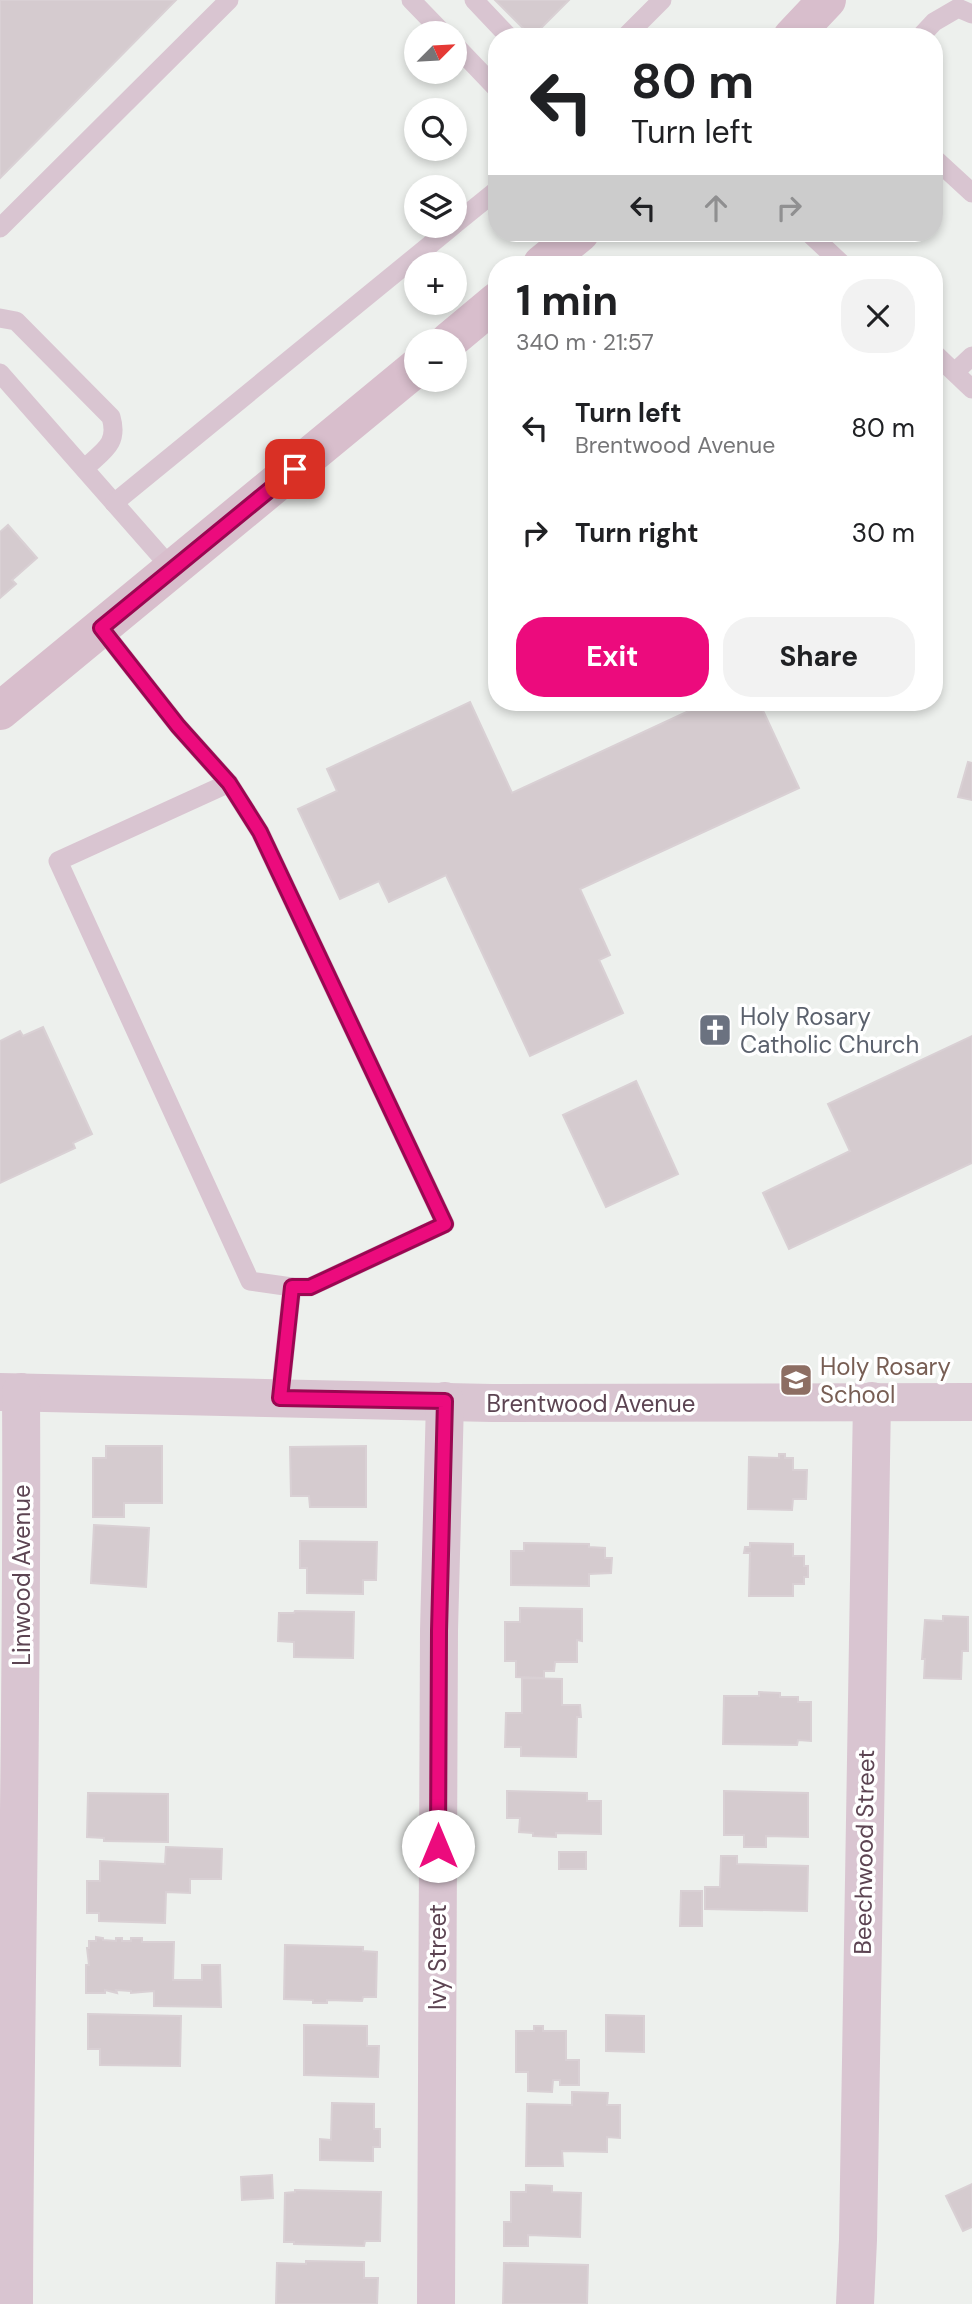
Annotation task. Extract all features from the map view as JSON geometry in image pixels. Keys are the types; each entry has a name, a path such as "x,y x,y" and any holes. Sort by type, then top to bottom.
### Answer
{"main road":[{"path":"804,28 827,0"},
{"path":"552,256 569,242"},
{"path":"463,329 488,308"},
{"path":"0,711 404,378"}],"street":[{"name":"Brentwood Avenue","path":"11,1392 445,1401 972,1402"},
{"name":"Linwood Avenue","path":"11,1392 20,1805 13,2304"},
{"name":"Ivy Street","path":"436,2304 438,1645 445,1401"},
{"name":"Beechwood Street","path":"855,2304 872,1401"}],"lane":[{"path":"0,228 229,0"},
{"path":"411,0 431,21"},
{"path":"474,0 500,28"},
{"path":"634,28 662,0"},
{"path":"928,28 958,8 972,14"},
{"path":"467,57 488,77"},
{"path":"943,166 972,193"},
{"path":"467,214 488,197"},
{"path":"114,503 438,238"},
{"path":"819,242 833,256"},
{"path":"0,318 16,321 111,417 115,431 112,442 85,468"},
{"path":"955,372 972,356"},
{"path":"943,361 972,389"},
{"path":"0,373 173,570"},
{"path":"101,628 178,726 229,783 260,832 445,1224 310,1287 250,1281 58,861 229,783"},
{"path":"280,1398 292,1287"}],"building":[{"path":"0,0 176,0 0,178"},
{"path":"495,0 569,0 541,28 523,28"},
{"path":"8,525 37,558 12,580 16,584 0,598 0,532"},
{"path":"470,702 512,793 689,711 763,711 799,788 580,889 610,955 599,960 623,1013 530,1056 446,875 389,902 379,881 340,899 298,809 337,791 327,769"},
{"path":"968,762 972,763 972,800 958,797"},
{"path":"43,1027 92,1134 73,1143 75,1148 0,1183 0,1041 20,1031 23,1036"},
{"path":"972,1036 972,1163 789,1249 763,1193 850,1151 828,1104"},
{"path":"636,1081 678,1174 606,1207 563,1115"},
{"path":"106,1446 162,1446 162,1503 124,1503 124,1517 93,1517 93,1458 106,1458"},
{"path":"366,1446 366,1507 310,1507 309,1496 291,1496 290,1447"},
{"path":"779,1454 785,1454 785,1458 793,1458 793,1470 807,1470 806,1499 793,1499 792,1510 748,1509 749,1457 779,1458"},
{"path":"94,1525 149,1528 146,1587 91,1583"},
{"path":"300,1541 377,1542 376,1580 363,1580 363,1594 307,1593 307,1568 300,1568"},
{"path":"524,1543 589,1544 589,1547 605,1548 605,1558 612,1558 611,1573 589,1574 589,1586 511,1585 511,1551 524,1551"},
{"path":"750,1543 793,1544 793,1556 804,1556 808,1577 804,1577 804,1584 793,1584 793,1596 749,1596 750,1553 744,1553 745,1547 750,1547"},
{"path":"520,1608 582,1609 582,1641 577,1640 577,1662 555,1662 554,1671 544,1671 544,1678 516,1677 516,1661 505,1661 505,1622 520,1622"},
{"path":"354,1612 353,1658 294,1657 294,1642 278,1641 279,1613"},
{"path":"943,1616 968,1617 968,1651 962,1651 961,1679 924,1678 925,1659 922,1659 925,1620 943,1621"},
{"path":"522,1678 562,1679 562,1705 580,1705 576,1757 521,1756 521,1747 505,1747 506,1713 522,1713"},
{"path":"759,1692 780,1693 780,1697 798,1697 798,1702 811,1702 811,1741 798,1740 797,1745 723,1744 724,1696 759,1696"},
{"path":"507,1791 587,1793 587,1801 601,1801 601,1834 556,1833 556,1837 519,1832 520,1818 507,1818"},
{"path":"724,1791 808,1793 808,1837 766,1836 766,1847 744,1847 744,1835 724,1835"},
{"path":"88,1793 168,1794 168,1842 104,1841 104,1838 87,1837"},
{"path":"166,1847 222,1849 221,1879 190,1879 190,1893 166,1892 165,1923 99,1921 99,1913 87,1913 87,1881 100,1881 100,1861 165,1864"},
{"path":"559,1852 586,1852 586,1869 559,1869"},
{"path":"721,1856 737,1856 737,1864 808,1866 807,1911 705,1909 705,1887 720,1887"},
{"path":"681,1891 702,1891 702,1926 680,1926"},
{"path":"96,1937 116,1941 116,1938 131,1941 131,1938 142,1938 142,1942 174,1942 173,1980 202,1980 202,1965 220,1965 221,2007 154,2006 154,1991 131,1993 116,1990 117,1993 105,1990 105,1993 86,1993 86,1965 89,1965 87,1948 89,1941 96,1941"},
{"path":"285,1945 363,1947 363,1951 377,1952 376,1997 363,1997 362,2001 327,2000 327,2003 284,1999"},
{"path":"88,2014 181,2016 180,2066 100,2065 100,2049 88,2049"},
{"path":"606,2015 644,2016 644,2052 606,2051"},
{"path":"304,2025 367,2026 367,2046 379,2046 378,2077 304,2075"},
{"path":"534,2026 543,2026 543,2031 566,2031 566,2060 579,2060 579,2085 560,2085 560,2080 553,2080 552,2092 528,2091 528,2072 516,2072 516,2031 534,2031"},
{"path":"572,2092 608,2093 607,2105 620,2105 620,2138 607,2137 607,2152 562,2151 563,2166 526,2166 527,2104 572,2105"},
{"path":"332,2103 374,2104 374,2129 380,2129 380,2147 373,2147 373,2161 320,2160 320,2139 331,2140"},
{"path":"272,2175 273,2198 242,2200 241,2177"},
{"path":"972,2184 972,2227 963,2231 946,2196"},
{"path":"526,2185 552,2186 552,2192 581,2193 580,2237 528,2235 528,2246 504,2246 504,2222 511,2222 511,2192 526,2192"},
{"path":"295,2190 381,2192 380,2241 365,2241 364,2246 284,2242 285,2193"},
{"path":"306,2261 364,2262 364,2278 378,2278 377,2304 276,2304 277,2263 306,2264"},
{"path":"504,2263 588,2265 587,2304 503,2304"}],"place":[{"name":"Holy Rosary Catholic Church","path":"715,1030"},
{"name":"Holy Rosary School","path":"796,1380"}],"route":[{"path":"295,469 101,628 178,726 229,783 260,832 445,1224 310,1287 292,1287 280,1398 445,1401 439,1631 438,1846"}]}
